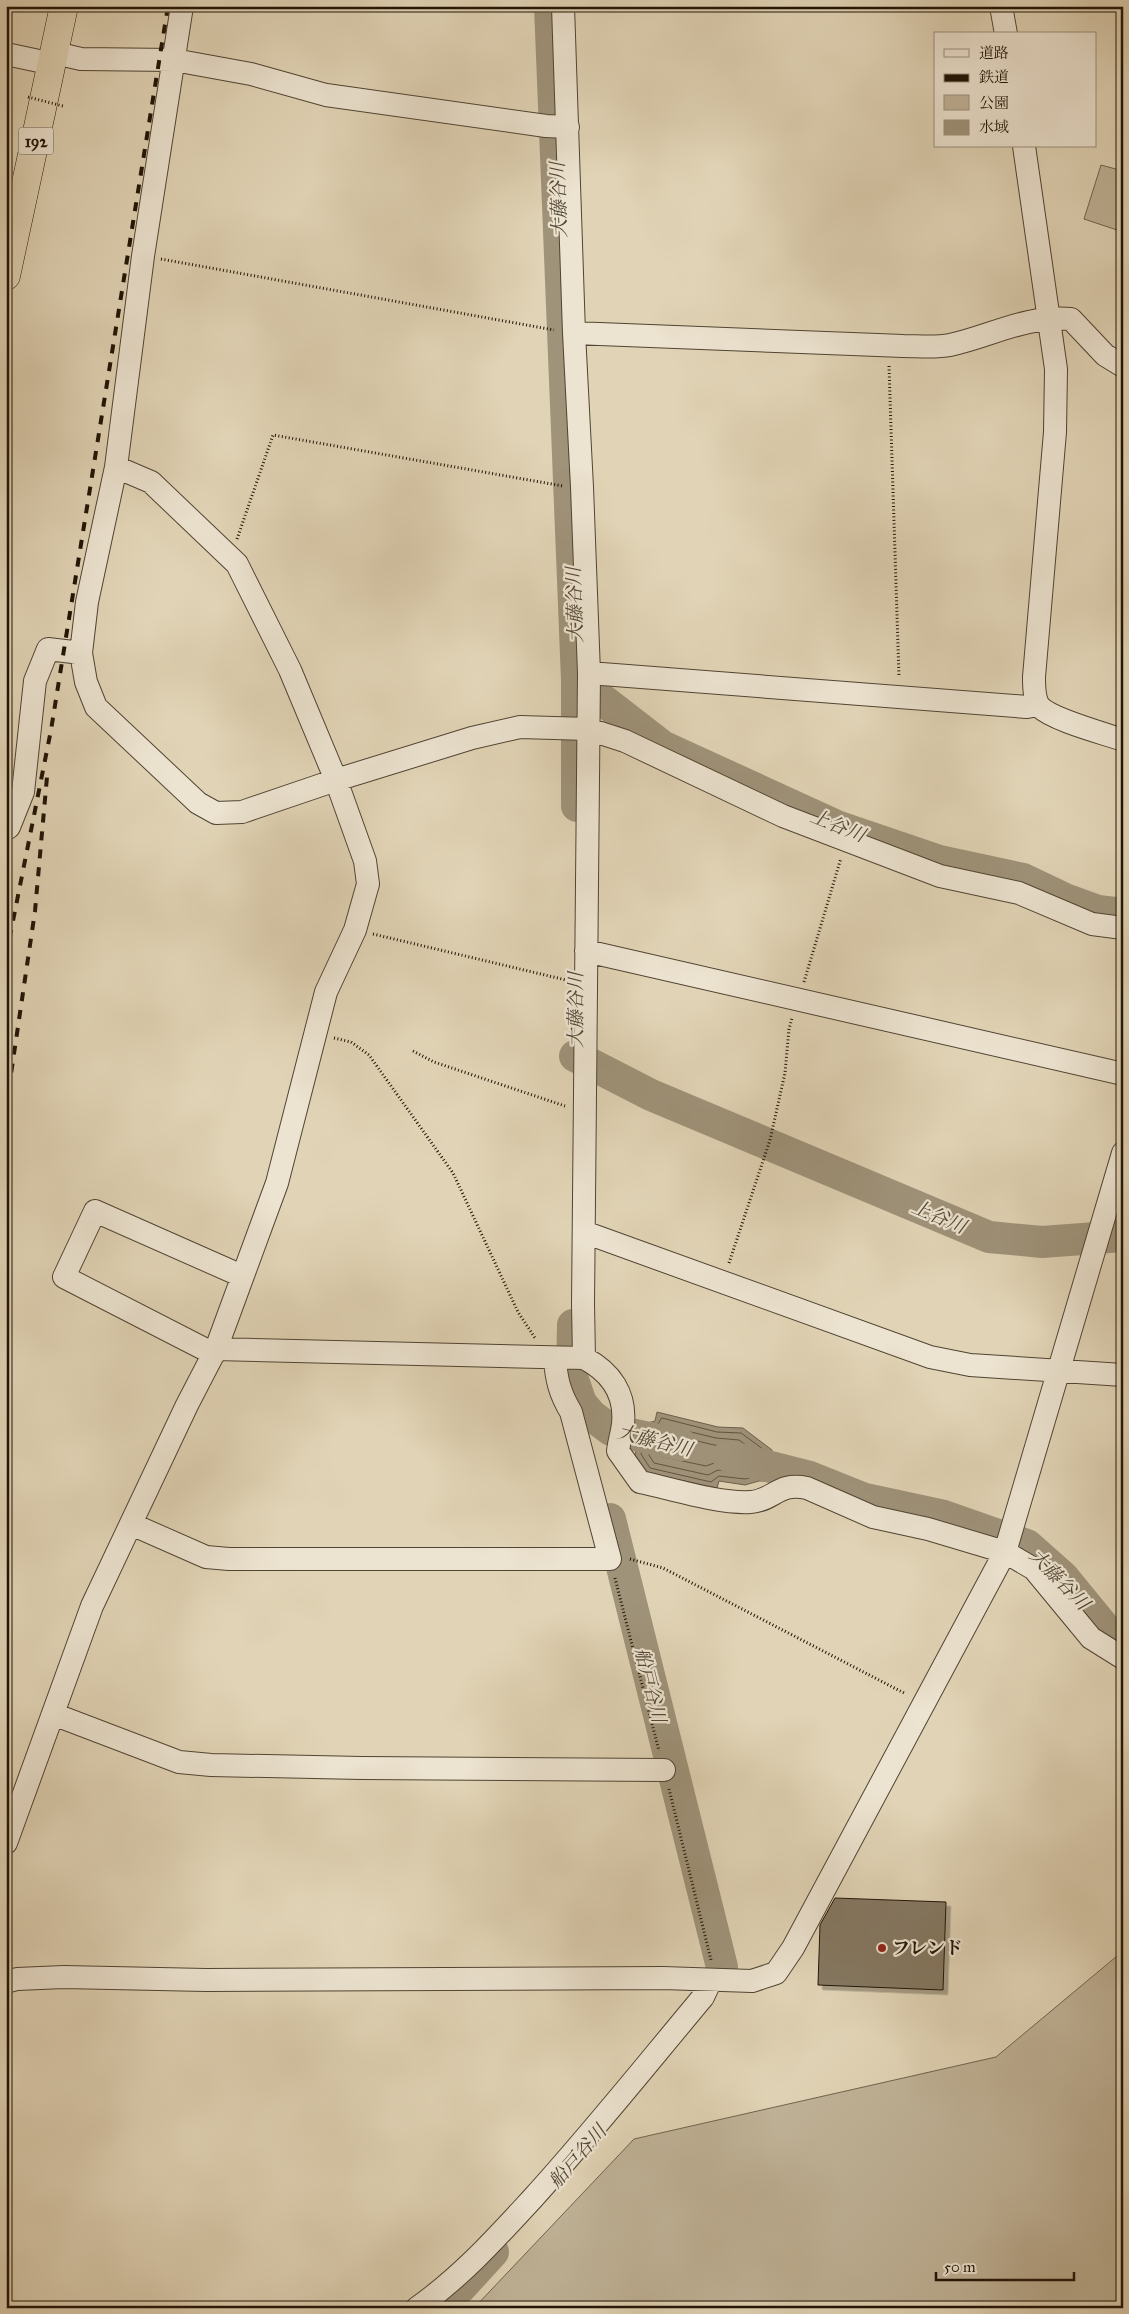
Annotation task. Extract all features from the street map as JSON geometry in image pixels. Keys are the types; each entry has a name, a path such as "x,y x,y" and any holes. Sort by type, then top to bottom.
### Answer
{"highway":[{"name":"192","path":"6,276 64,6"}],"street":[{"path":"182,6 143,256 116,467 87,602 81,653 86,682 96,707 198,803 216,812 242,812 336,780 472,738 520,728 581,729 625,741 782,816 940,876 1019,893 1092,924 1123,928"},
{"path":"131,1524 206,1557 229,1559 610,1559 571,1412 558,1386 571,1358 584,1232 586,951 581,729 589,686 582,487 566,332 558,127 563,6"},
{"path":"1001,6 1006,32"},
{"path":"6,54 54,59 174,60 251,74 326,95 558,127"},
{"path":"1024,148 1056,369 1055,432 1034,677 1038,705 1050,714 1123,740"},
{"path":"566,332 888,345 948,345 1014,324 1049,317 1070,319 1104,355 1123,366"},
{"path":"6,1843 92,1606 187,1405 215,1352 277,1183 292,1130 314,1032 326,992 355,930 368,884 365,861 336,780 290,670 237,564 151,482 116,467"},
{"path":"6,829 9,827 22,792 35,681 48,648 81,653"},
{"path":"589,686 899,696 1027,707 1038,705"},
{"path":"586,951 1123,1074"},
{"path":"6,1982 17,1979 64,1977 206,1980 663,1978 752,1981 776,1973 793,1948 1009,1542 1123,1153"},
{"path":"242,1276 95,1211 64,1277 215,1352 571,1358 600,1366 620,1392 623,1402 618,1451 640,1482 731,1502 754,1502 787,1487 796,1486 806,1488 872,1517 928,1529 1009,1542 1091,1638 1123,1658"},
{"path":"584,1232 930,1357 970,1365 1123,1375"},
{"path":"53,1714 179,1762 211,1765 664,1770"},
{"path":"417,2308 449,2285 498,2237 573,2154 703,1996 711,1980"}],"path":[{"path":"28,98 63,106"},
{"path":"143,256 566,332"},
{"path":"888,345 899,696"},
{"path":"230,558 274,435 562,486"},
{"path":"355,930 571,981"},
{"path":"314,1032 351,1042 369,1055 453,1173 518,1312 534,1336 571,1358"},
{"path":"413,1051 434,1062 567,1106"},
{"path":"723,1282 770,1140"},
{"path":"624,1559 632,1559 663,1568 923,1702"}],"green space":[{"path":"1101,165 1123,171 1123,232 1084,219"},
{"path":"1123,1951 1123,2308 474,2308 634,2139 996,2057"}],"water":[{"path":"657,1412 718,1427 743,1428 772,1450 768,1481 759,1481 745,1485 719,1481 717,1488 647,1473 635,1455 640,1425 655,1421"}],"building":[{"name":"フレンド","path":"835,1898 946,1902 943,1990 818,1985 820,1925"}],"waterway":[{"name":"大藤谷川","path":"550,6 577,680 577,806"},
{"name":"上谷川","path":"577,680 662,746 839,827 939,861 1023,879 1065,899 1098,911 1123,914"},
{"name":"上谷川","path":"575,1056 651,1095 989,1237 1042,1242 1123,1236"},
{"name":"大藤谷川","path":"573,1325 572,1377 581,1403 591,1415 611,1430 682,1445"},
{"name":"大藤谷川","path":"728,1456 810,1477 865,1499 944,1516 1027,1545 1063,1577 1108,1632 1123,1641"},
{"name":"船戸谷川","path":"610,1519 722,1967"},
{"name":"船戸谷川","path":"435,2308 461,2287 493,2252"}],"railway":[{"path":"6,956 51,730 168,6"},
{"path":"6,1108 35,911 47,777"}],"place":[{"name":"フレンド","path":"882,1948"}]}
